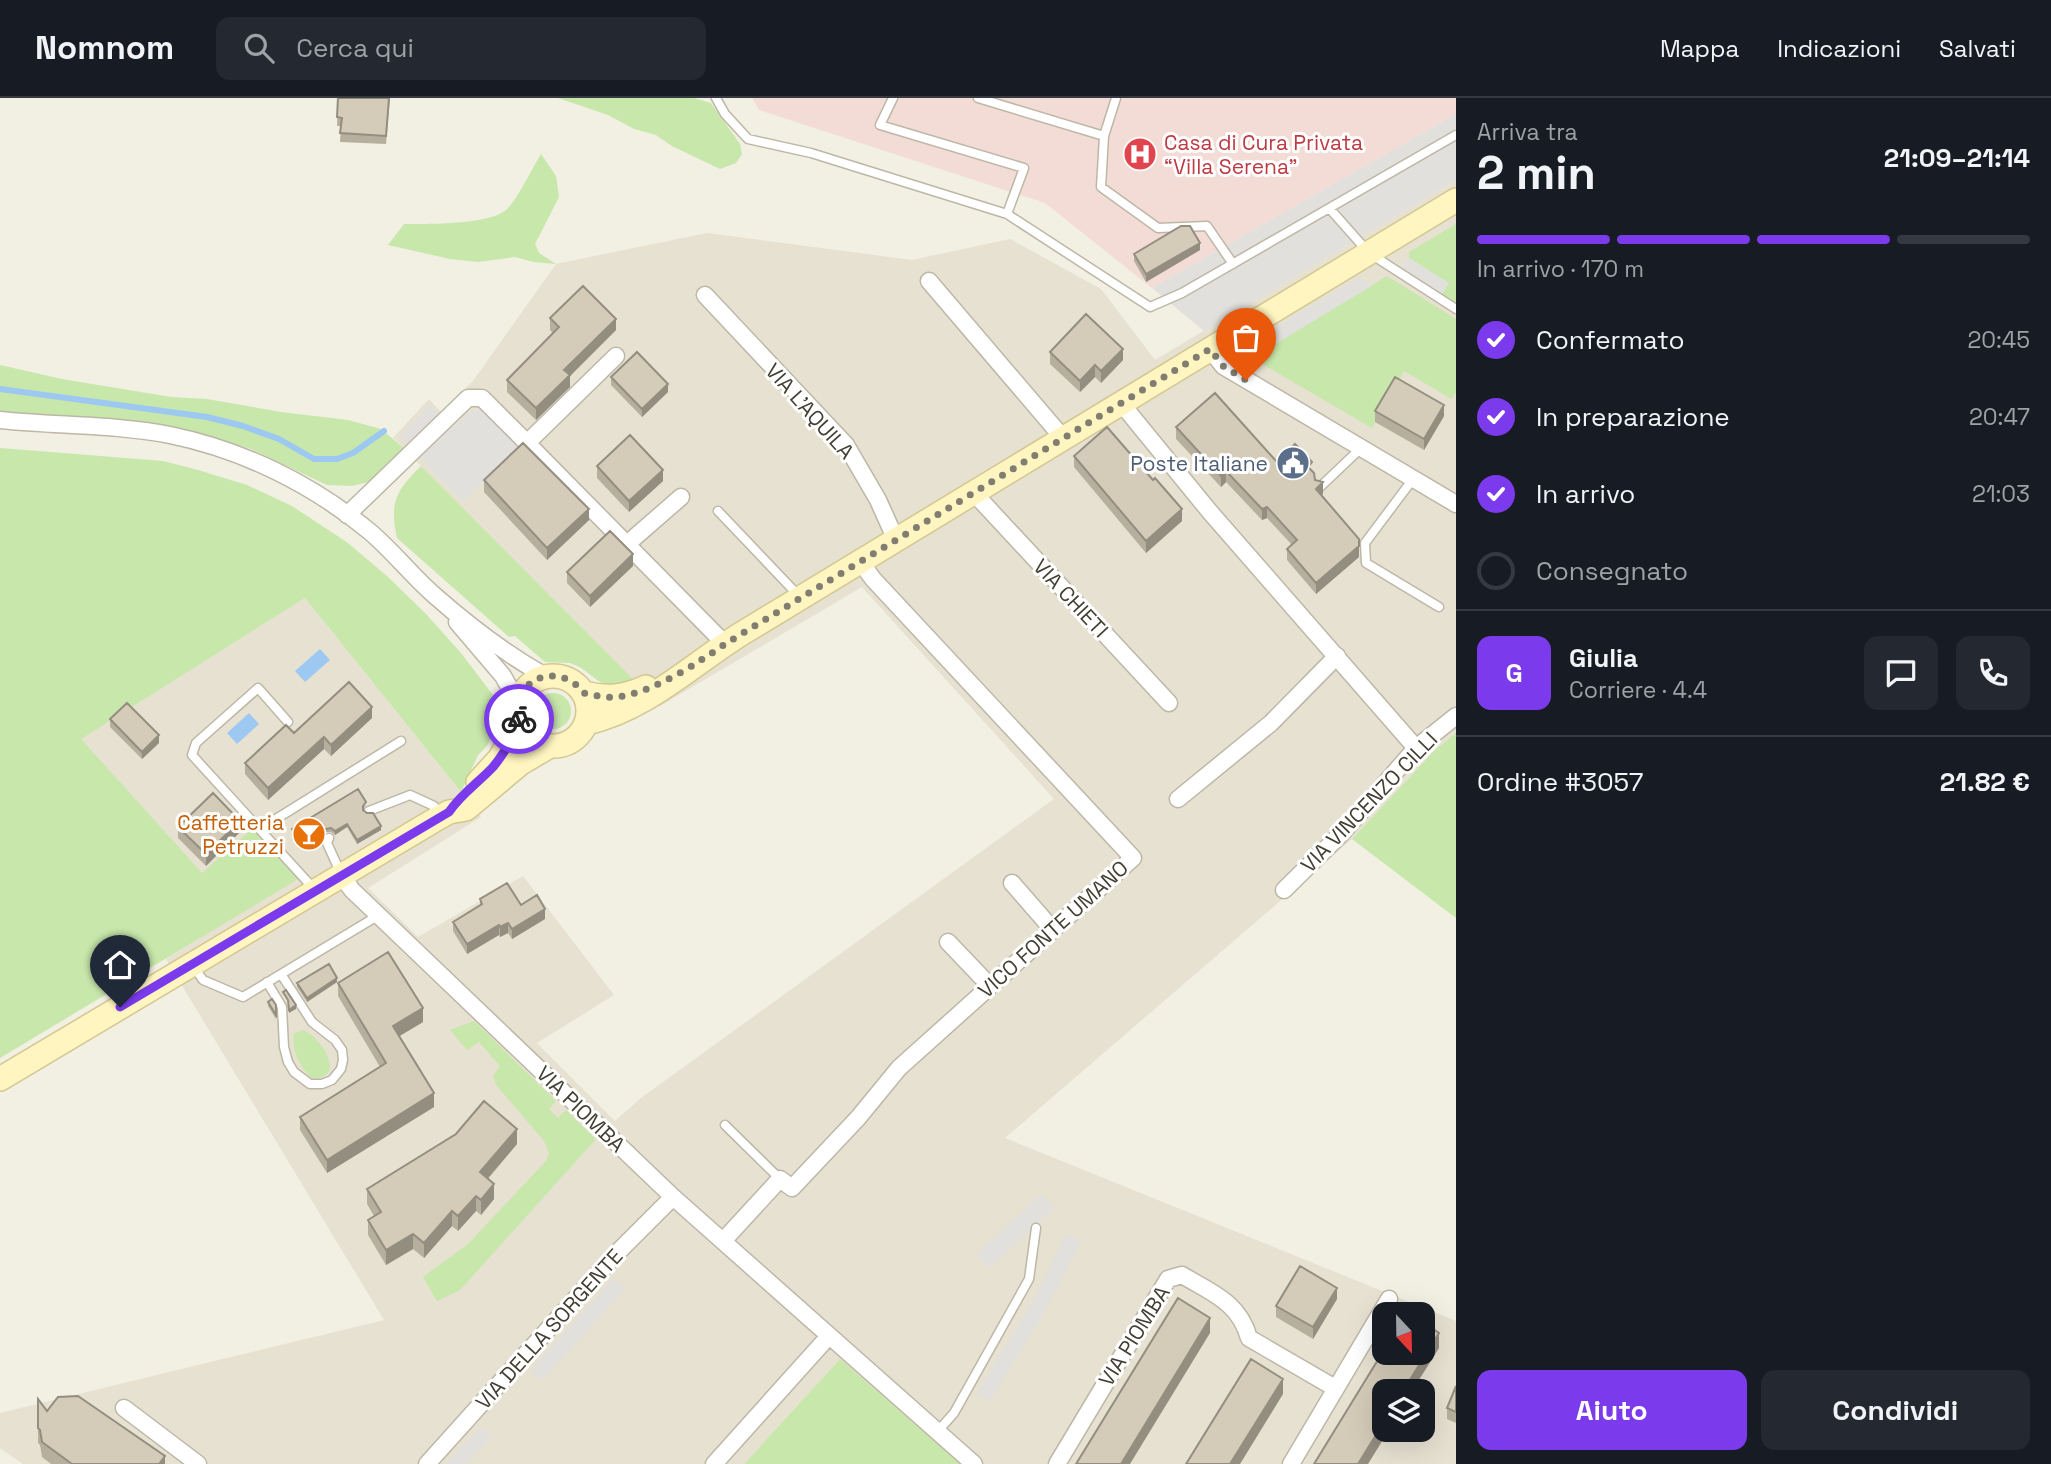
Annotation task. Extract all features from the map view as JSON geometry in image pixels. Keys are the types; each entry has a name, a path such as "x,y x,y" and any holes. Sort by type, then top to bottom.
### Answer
{"main road":[{"path":"587,723 609,718 644,701 725,644 1456,200"},
{"path":"584,693 607,697 623,696 691,667"},
{"path":"0,1079 444,814 467,809 521,763 550,746 573,741 587,723 589,713 584,693 579,686 563,677 545,676 528,686 500,758 444,814"},
{"path":"519,713 531,739 550,746"}],"street":[{"path":"929,281 1063,438"},
{"name":"VIA L'AQUILA","path":"705,295 846,445 878,500 896,540"},
{"path":"1210,349 1224,367 1456,504"},
{"path":"527,443 616,356"},
{"path":"347,515 468,398 482,398 725,644"},
{"path":"1121,403 1210,512 1416,748"},
{"path":"0,420 169,435 211,446 261,464 312,489 371,532 435,596 503,676 519,713"},
{"name":"VIA CHIETI","path":"973,492 1168,703"},
{"path":"627,544 681,497"},
{"name":"VICO FONTE UMANO","path":"780,1179 792,1188 858,1118 899,1068 1133,858 873,579 860,561"},
{"path":"435,596 514,658 545,676"},
{"path":"1178,799 1271,723 1337,656"},
{"name":"VIA VINCENZO CILLI","path":"1284,890 1342,833 1416,748 1456,716"},
{"name":"VIA PIOMBA","path":"341,874 352,890 673,1197 974,1464"},
{"path":"1012,883 1053,930"},
{"path":"948,942 990,986"},
{"path":"723,1241 780,1179"},
{"name":"VIA DELLA SORGENTE","path":"427,1464 614,1256 673,1197"},
{"name":"VIA PIOMBA","path":"1056,1464 1168,1279 1182,1275 1228,1302 1245,1322 1245,1344 1335,1388"},
{"path":"1291,1464 1389,1299"},
{"path":"714,1464 829,1336"},
{"path":"124,1408 198,1464"}],"lane":[{"path":"716,98 725,114 748,139 811,153 1007,214 1150,307 1182,293 1456,135"},
{"path":"894,98 880,125 1024,168 1007,214"},
{"path":"978,98 1104,136"},
{"path":"1116,98 1104,136 1101,187 1158,228 1207,226 1233,264"},
{"path":"1330,209 1369,253 1456,309"},
{"path":"1320,487 1360,449"},
{"path":"1413,479 1365,543 1366,563 1439,607"},
{"path":"718,511 800,598"},
{"path":"288,722 258,688 196,743 192,755 315,890"},
{"path":"260,829 401,741"},
{"path":"369,811 410,795 434,806 444,814"},
{"path":"329,838 327,843 341,874"},
{"path":"191,963 203,980 243,997 379,915"},
{"path":"267,982 282,1007 284,1047 294,1072 302,1081 310,1084 322,1084 332,1080 341,1069 342,1050 335,1040 313,1021 281,974"},
{"path":"725,1125 780,1179"},
{"path":"937,1432 954,1413 1029,1279 1036,1228"}],"shaded area":[{"name":"Casa di Cura Privata “Villa Serena”","path":"752,98 1456,98 1456,114 1152,288 1045,203 759,110"},
{"path":"1456,114 1456,180 1204,331 1152,288"},
{"path":"1456,180 1456,733 1436,749 1352,839 1005,1138 1409,1302 1372,1302 1372,1365 1435,1365 1435,1312 1456,1321 1456,1464 958,1464 840,1359 744,1464 23,1464 0,1448 0,1413 384,1320 166,959 239,914 80,739 305,598 481,817 368,888 418,937 523,876 614,995 537,1043 615,1121 641,1098 1054,799 862,587 660,706 393,438 429,399 441,412 473,381 556,264 707,233 912,260 1010,239 1101,289 1155,360"},
{"path":"1409,258 1449,283 1442,294 1401,269"},
{"path":"1358,278 1373,285 1252,358 1238,350"},
{"path":"430,405 452,429 471,411 485,406 522,443 463,502 400,437"},
{"path":"1041,1194 1054,1208 989,1268 977,1254"},
{"path":"1066,1234 1081,1241 1046,1309 990,1401 977,1393 1037,1294"},
{"path":"614,1278 625,1289 542,1380 531,1370"},
{"path":"481,1427 491,1436 466,1464 446,1464"}],"green space":[{"path":"558,98 694,98 711,103 740,144 742,154 736,163 720,169 672,146 656,135 634,129 608,115"},
{"path":"541,154 556,176 559,197 535,244 539,253 556,264 515,257 478,262 450,259 388,245 404,224 472,221 486,219 506,210"},
{"path":"1456,224 1456,303 1442,294 1448,283 1409,258 1409,252"},
{"path":"1387,276 1456,319 1456,392 1452,399 1404,371 1372,428 1252,358"},
{"path":"0,365 62,379 171,397 207,399 348,420 381,429 407,451 372,481 352,486 327,485 251,449 202,434 148,426 0,412"},
{"path":"0,448 163,461 247,485 292,506 348,543 388,577 461,653 496,699 494,730 487,746 478,755 461,792 305,598 81,739 202,873 254,827 300,878 0,1058"},
{"path":"421,466 638,684 608,688 580,667 570,663 545,662 515,636 509,637 397,538 394,506 400,490"},
{"path":"553,693 566,698 571,711 566,724 553,729 540,724 535,711 540,698"},
{"path":"1456,733 1456,918 1352,839 1436,749"},
{"path":"474,1021 556,1101 549,1109 558,1118 566,1110 596,1139 460,1290 437,1301 423,1277 468,1244 546,1161 549,1153 544,1141 497,1086 493,1076 500,1066 479,1042 467,1050 450,1030"},
{"path":"302,1030 317,1040 328,1057 330,1065 323,1077 312,1078 297,1058 294,1034"},
{"path":"840,1359 960,1464 744,1464"}],"water":[{"path":"320,649 330,660 305,682 295,671"},
{"path":"249,713 259,724 237,744 227,733"}],"building":[{"path":"338,98 389,98 386,136 340,133 342,118 337,117"},
{"path":"1181,226 1190,226 1200,243 1146,274 1134,254"},
{"path":"583,286 616,319 564,370 570,375 536,408 507,380 559,327 550,318"},
{"path":"1086,314 1123,349 1101,371 1095,365 1080,381 1050,352"},
{"path":"637,352 668,384 642,409 611,377"},
{"path":"1395,377 1444,405 1424,439 1375,411"},
{"path":"1215,393 1277,462 1295,444 1312,462 1308,467 1314,473 1315,480 1323,482 1316,489 1359,539 1359,546 1316,583 1287,549 1297,540 1267,507 1262,509 1226,471 1221,476 1176,427"},
{"path":"1107,427 1182,509 1146,541 1074,456"},
{"path":"630,435 663,470 629,501 597,466"},
{"path":"523,443 589,509 547,548 484,480"},
{"path":"610,531 633,554 590,596 567,572"},
{"path":"349,682 372,707 331,745 324,737 268,788 245,763 286,725 294,733"},
{"path":"127,703 159,735 142,752 110,719"},
{"path":"358,789 366,802 363,810 373,813 381,826 357,840 347,824 335,831 326,829 302,846 292,829"},
{"path":"213,793 240,821 206,854 178,827"},
{"path":"507,883 521,905 537,895 545,909 512,929 508,923 500,927 499,925 467,944 453,922 482,904 480,899"},
{"path":"388,952 423,1008 393,1026 434,1093 327,1160 300,1117 386,1063 338,983"},
{"path":"329,964 337,978 307,998 297,983"},
{"path":"286,990 296,1005 289,1010 288,1000 283,992"},
{"path":"272,999 276,1005 276,1015 268,1002"},
{"path":"484,1101 517,1129 480,1172 494,1184 481,1200 476,1196 458,1216 452,1211 424,1243 413,1234 386,1250 368,1220 381,1212 367,1189 456,1134"},
{"path":"1300,1266 1337,1288 1313,1327 1276,1306"},
{"path":"1178,1298 1210,1318 1121,1464 1076,1464"},
{"path":"1251,1359 1283,1379 1230,1464 1186,1464"},
{"path":"1375,1365 1419,1365 1410,1379 1372,1379 1372,1441 1358,1464 1314,1464"},
{"path":"1456,1386 1456,1412 1447,1408"},
{"path":"78,1396 165,1456 159,1464 72,1464 42,1442 38,1428 38,1399 47,1411 58,1397"}],"waterway":[{"path":"0,389 207,417 279,439 314,459 337,459 353,453 384,431"}],"way so far":[{"path":"519,719 518,703 522,694 528,686 545,676 554,675 572,680 584,693 614,697 631,694 691,667 1210,349 1224,367 1246,380"}],"place":[{"name":"Casa di Cura Privata “Villa Serena”","path":"1140,154"},
{"name":"Poste Italiane","path":"1293,463"},
{"name":"Caffetteria Petruzzi","path":"309,834"}],"route":[{"path":"120,1007 449,812 459,797 476,784 500,758 520,723 519,719"}]}
